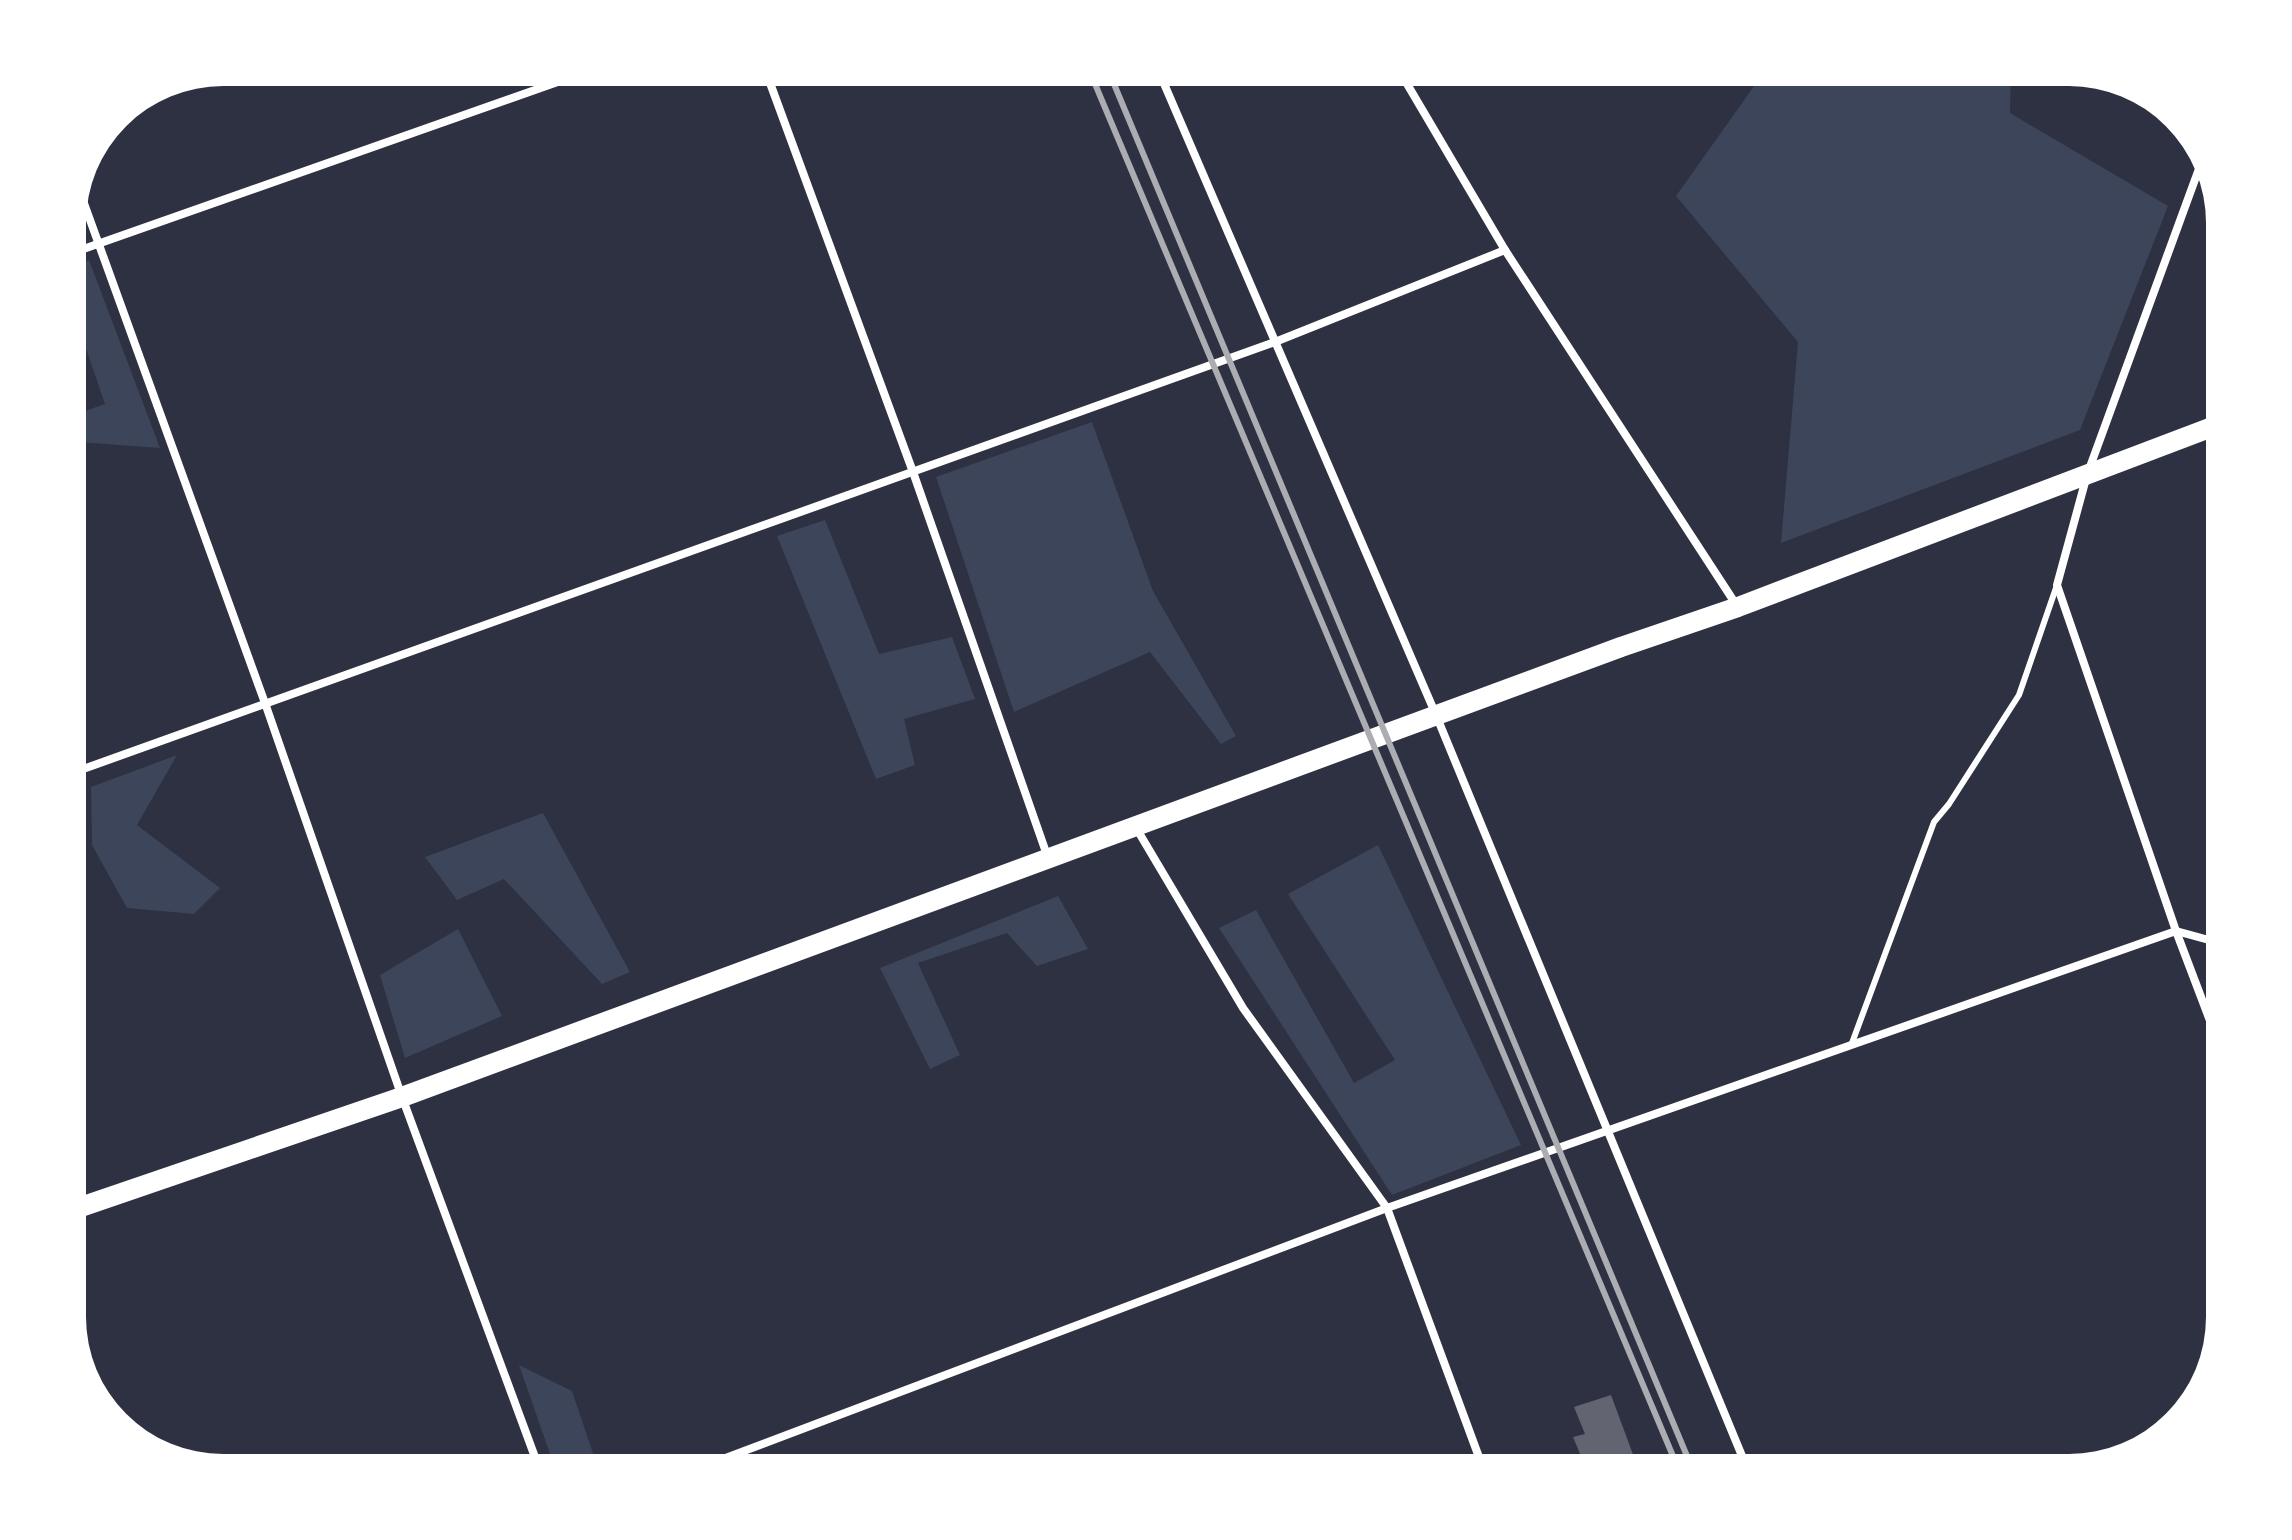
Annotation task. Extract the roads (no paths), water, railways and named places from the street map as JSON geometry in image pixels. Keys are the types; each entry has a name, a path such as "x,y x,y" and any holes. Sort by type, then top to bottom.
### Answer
{"main road":[{"path":"86,1205 402,1097 1436,715 1738,607 2206,429"}],"street":[{"path":"86,248 546,86"},
{"path":"771,86 913,472 1048,858"},
{"path":"1165,86 1436,715 1741,1454"},
{"path":"1408,86 1505,250 1738,607"},
{"path":"2197,175 2087,475 2057,585 2206,1010"},
{"path":"87,210 265,703 402,1097 534,1454"},
{"path":"86,768 1275,342 1505,250"},
{"path":"1135,826 1243,1008 1387,1208 1478,1454"},
{"path":"736,1454 1387,1208 1852,1043 2176,931 2206,939"}],"lane":[{"path":"1852,1043 1934,822 1949,804 2019,695 2057,585"}],"railway":[{"path":"1096,86 1672,1454"},
{"path":"1115,86 1686,1454"}]}
